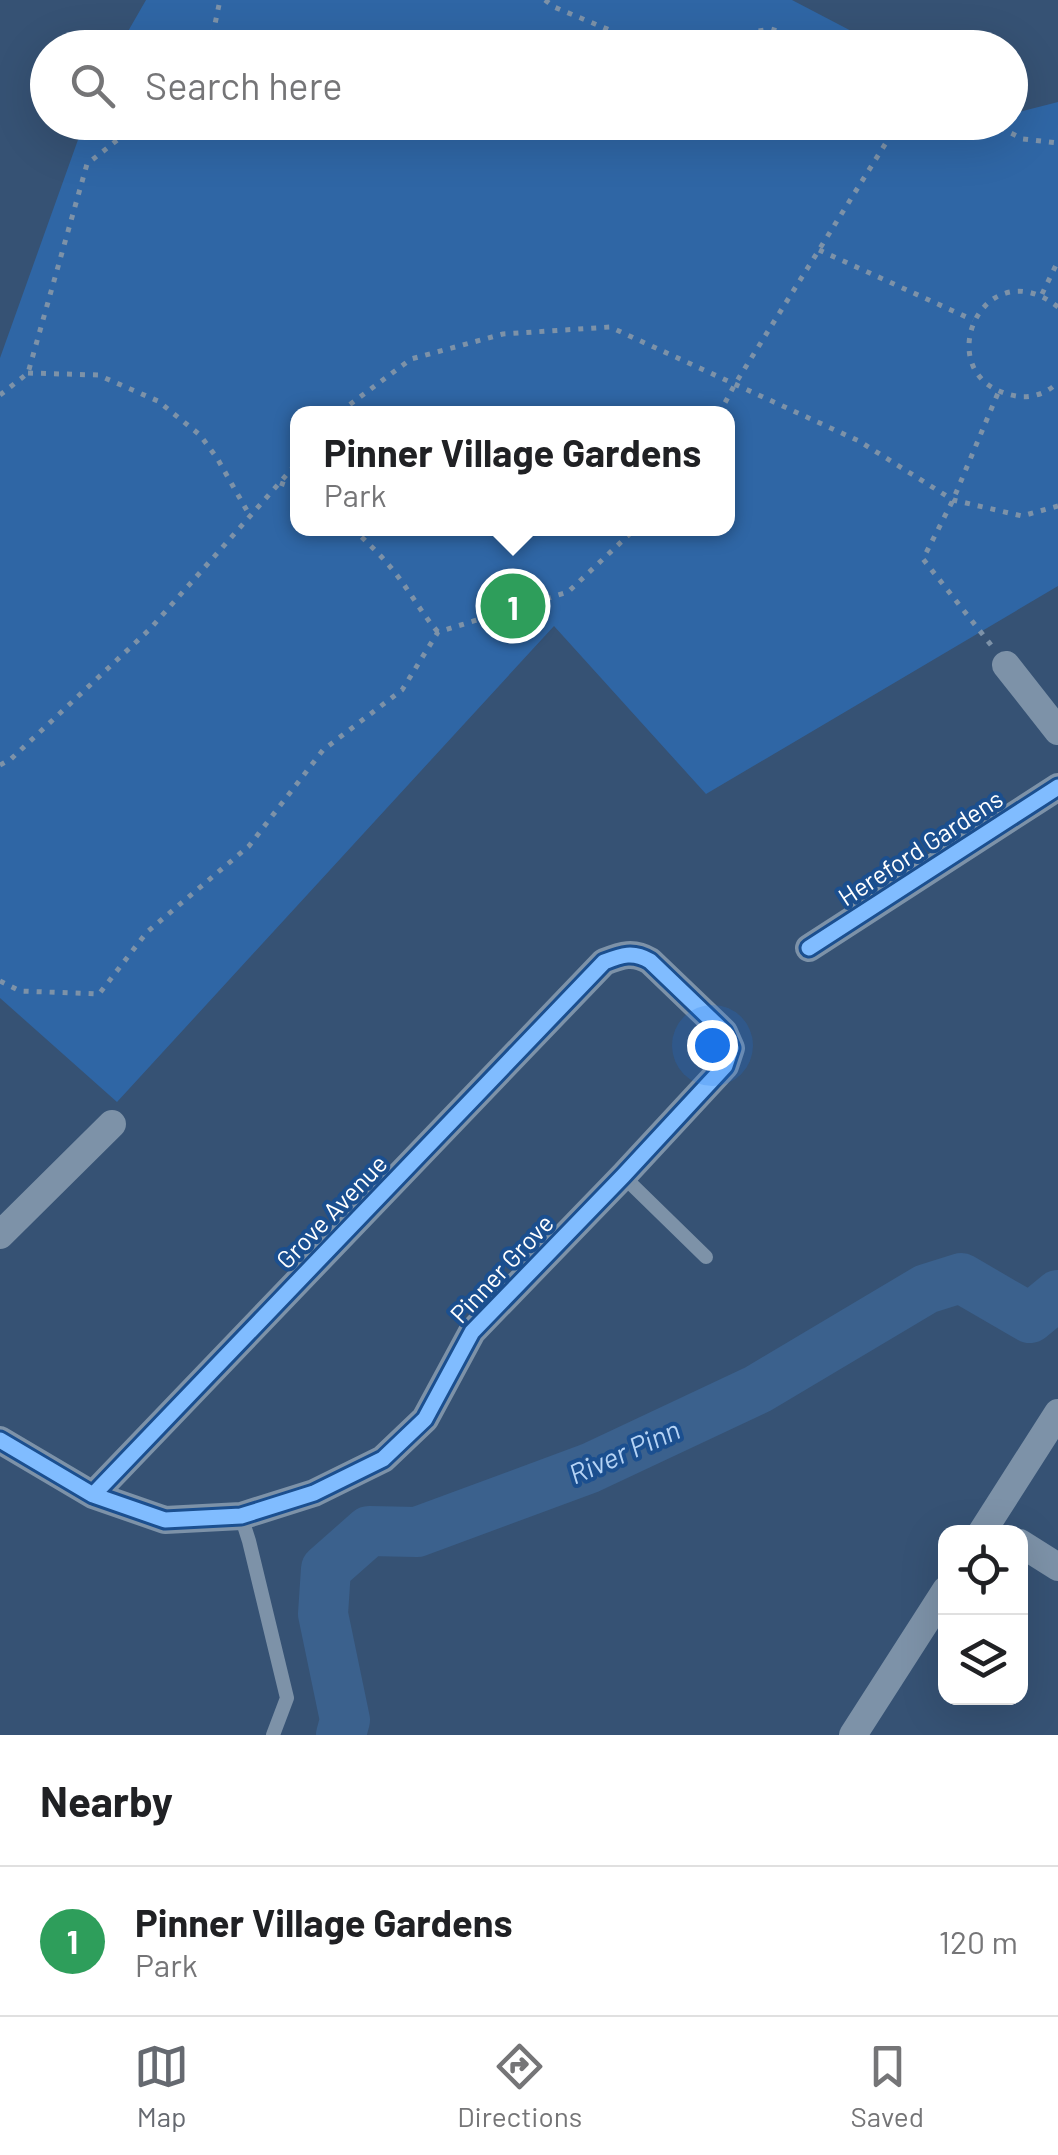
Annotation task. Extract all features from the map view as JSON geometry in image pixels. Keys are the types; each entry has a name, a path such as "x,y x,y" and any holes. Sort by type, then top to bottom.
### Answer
{"street":[{"path":"1006,665 1058,731"},
{"name":"Hereford Gardens","path":"809,948 1058,788"},
{"name":"Pinner Grove","path":"0,1440 93,1495 165,1520 241,1516 314,1493 383,1459 425,1419 472,1332 725,1066 731,1048 724,1032 650,961 638,954 604,962"},
{"name":"Grove Avenue","path":"93,1495 604,962"},
{"path":"0,1235 112,1124"},
{"path":"994,1525 1058,1413"},
{"path":"1028,1547 1058,1567"},
{"path":"852,1735 938,1602"}],"lane":[{"path":"623,1176 706,1256"},
{"path":"241,1516 287,1698 273,1735"}],"path":[{"path":"214,30 220,0"},
{"path":"545,0 611,30"},
{"path":"0,395 28,373 87,164 117,140"},
{"path":"723,406 888,140"},
{"path":"1028,140 1058,143"},
{"path":"818,250 973,320"},
{"path":"1042,294 1058,260"},
{"path":"1058,306 1042,294 1016,290 990,300 973,320 968,348 977,375 998,393 1025,398 1051,390 1058,382"},
{"path":"348,406 411,359 503,334 610,328 859,440 952,500 1022,516 1058,506"},
{"path":"28,373 98,375 158,402 200,435 250,516"},
{"path":"998,393 923,559 1006,665"},
{"path":"0,765 12,759 150,630 290,471"},
{"path":"280,483 290,486"},
{"path":"361,536 398,577 438,632"},
{"path":"0,982 20,991 99,994 147,932 249,846 323,750 402,690 438,632 568,592 628,536"}],"shaded area":[{"path":"146,0 792,0 849,30 129,30"},
{"path":"1058,102 1058,586 706,794 554,626 117,1102 0,998 0,358 78,140 1028,140 1028,110"}],"waterway":[{"name":"River Pinn","path":"341,1735 345,1720 323,1614 326,1569 369,1531 417,1532 590,1468 758,1389 926,1289 961,1278 1030,1318 1058,1295"}],"cycle path":[{"path":"809,948 1058,787"},
{"path":"0,1440 93,1495 165,1520 241,1516 314,1493 383,1459 425,1419 472,1332 725,1066 731,1048 724,1032 650,961 627,955 604,962 93,1495"}],"place":[{"name":"Pinner Village Gardens","path":"513,606"}]}
